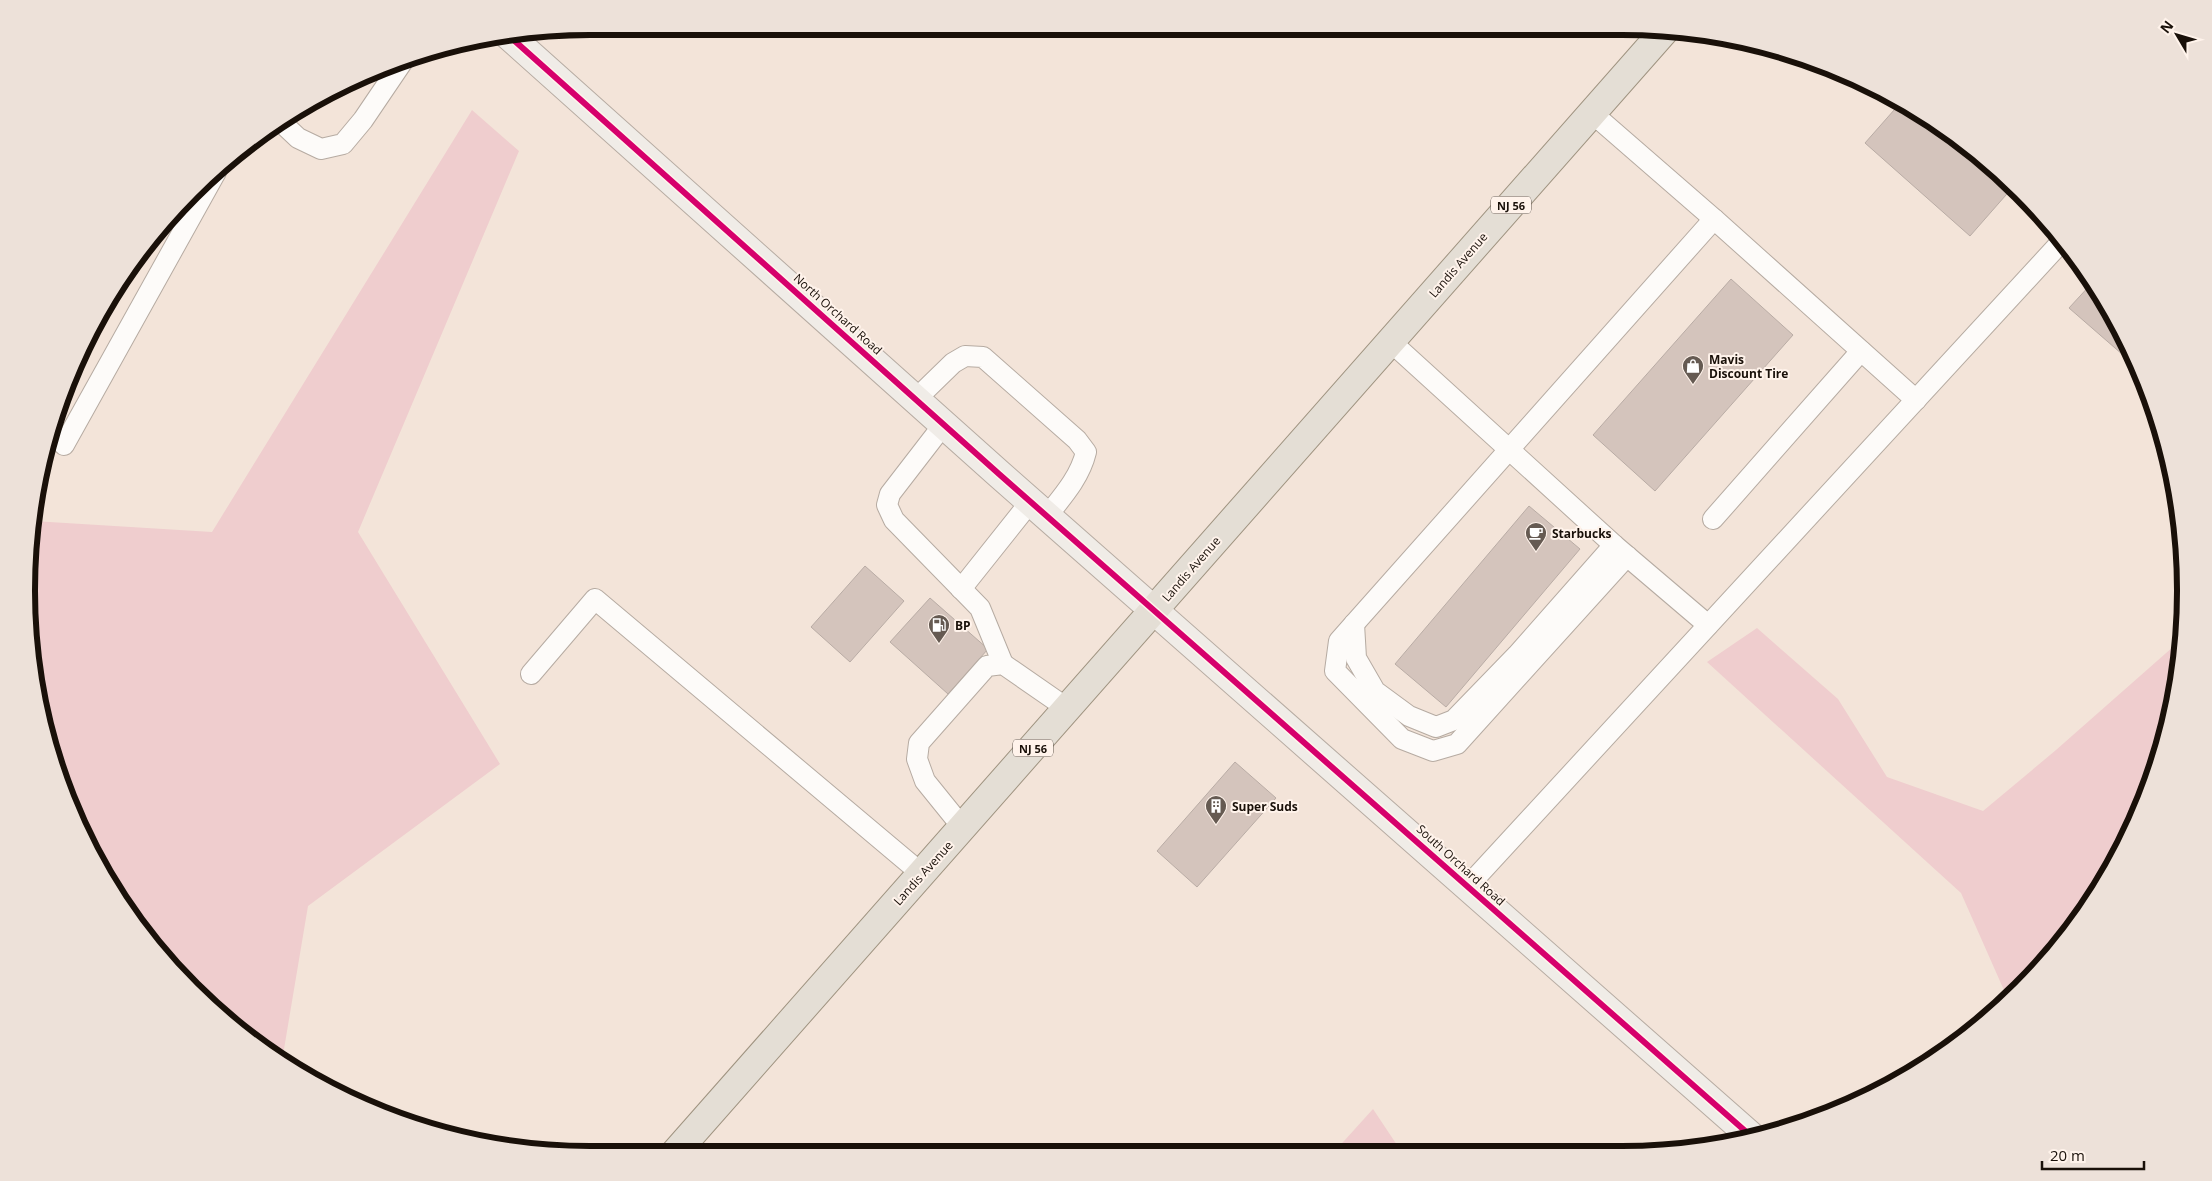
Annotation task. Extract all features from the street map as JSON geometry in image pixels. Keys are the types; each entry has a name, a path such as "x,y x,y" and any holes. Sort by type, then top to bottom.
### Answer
{"main road":[{"name":"Landis Avenue","path":"681,1146 1156,610 1660,36"}],"street":[{"name":"North Orchard Road","path":"514,41 944,424 1156,610"},
{"name":"South Orchard Road","path":"1156,610 1746,1131"}],"lane":[{"path":"286,127 298,138 321,149 343,144 363,120 397,70"},
{"path":"1592,113 1714,219 1916,400"},
{"path":"64,445 206,191"},
{"path":"1620,551 1454,720 1436,727 1409,716 1375,691 1356,658 1354,624 1714,219"},
{"path":"1468,886 2057,246"},
{"path":"1391,342 1620,551 1708,625"},
{"path":"1713,519 1861,352"},
{"path":"916,399 953,363 966,356 983,357 1077,440 1086,452 1083,464 1073,483 1039,508 961,589"},
{"path":"944,424 890,494 887,504 894,520 980,608 1003,664 1068,709"},
{"path":"531,674 594,599 922,874"},
{"path":"962,828 925,781 917,759 919,743 987,666 1003,664"}],"shaded area":[{"path":"472,110 519,151 358,532 500,764 308,906 283,1053 224,1008 173,957 150,929 109,868 77,803 64,769 46,699 40,663 36,627 35,590 40,521 212,532"},
{"path":"1757,628 1838,699 1887,777 1983,811 2056,750 2174,646 2166,699 2158,734 2148,769 2120,836 2103,868 2062,929 2039,957 2005,992 1961,893 1707,662"},
{"path":"1373,1109 1398,1146 1340,1146"}],"building":[{"path":"1896,108 1960,150 2008,192 1970,236 1865,143"},
{"name":"Mavis Discount Tire","path":"1731,279 1793,335 1655,491 1593,435"},
{"path":"2087,288 2103,313 2126,357 2069,308"},
{"path":"1529,506 1580,549 1446,707 1395,664"},
{"path":"865,566 904,601 850,662 811,627"},
{"path":"930,598 988,649 948,694 890,642"},
{"name":"Super Suds","path":"1235,762 1276,798 1197,887 1157,851"}],"cycle path":[{"path":"514,41 999,474 1746,1131"}],"place":[{"name":"Mavis Discount Tire","path":"1693,385"},
{"name":"Starbucks","path":"1536,552"},
{"name":"BP","path":"939,644"},
{"name":"Super Suds","path":"1216,825"}]}
